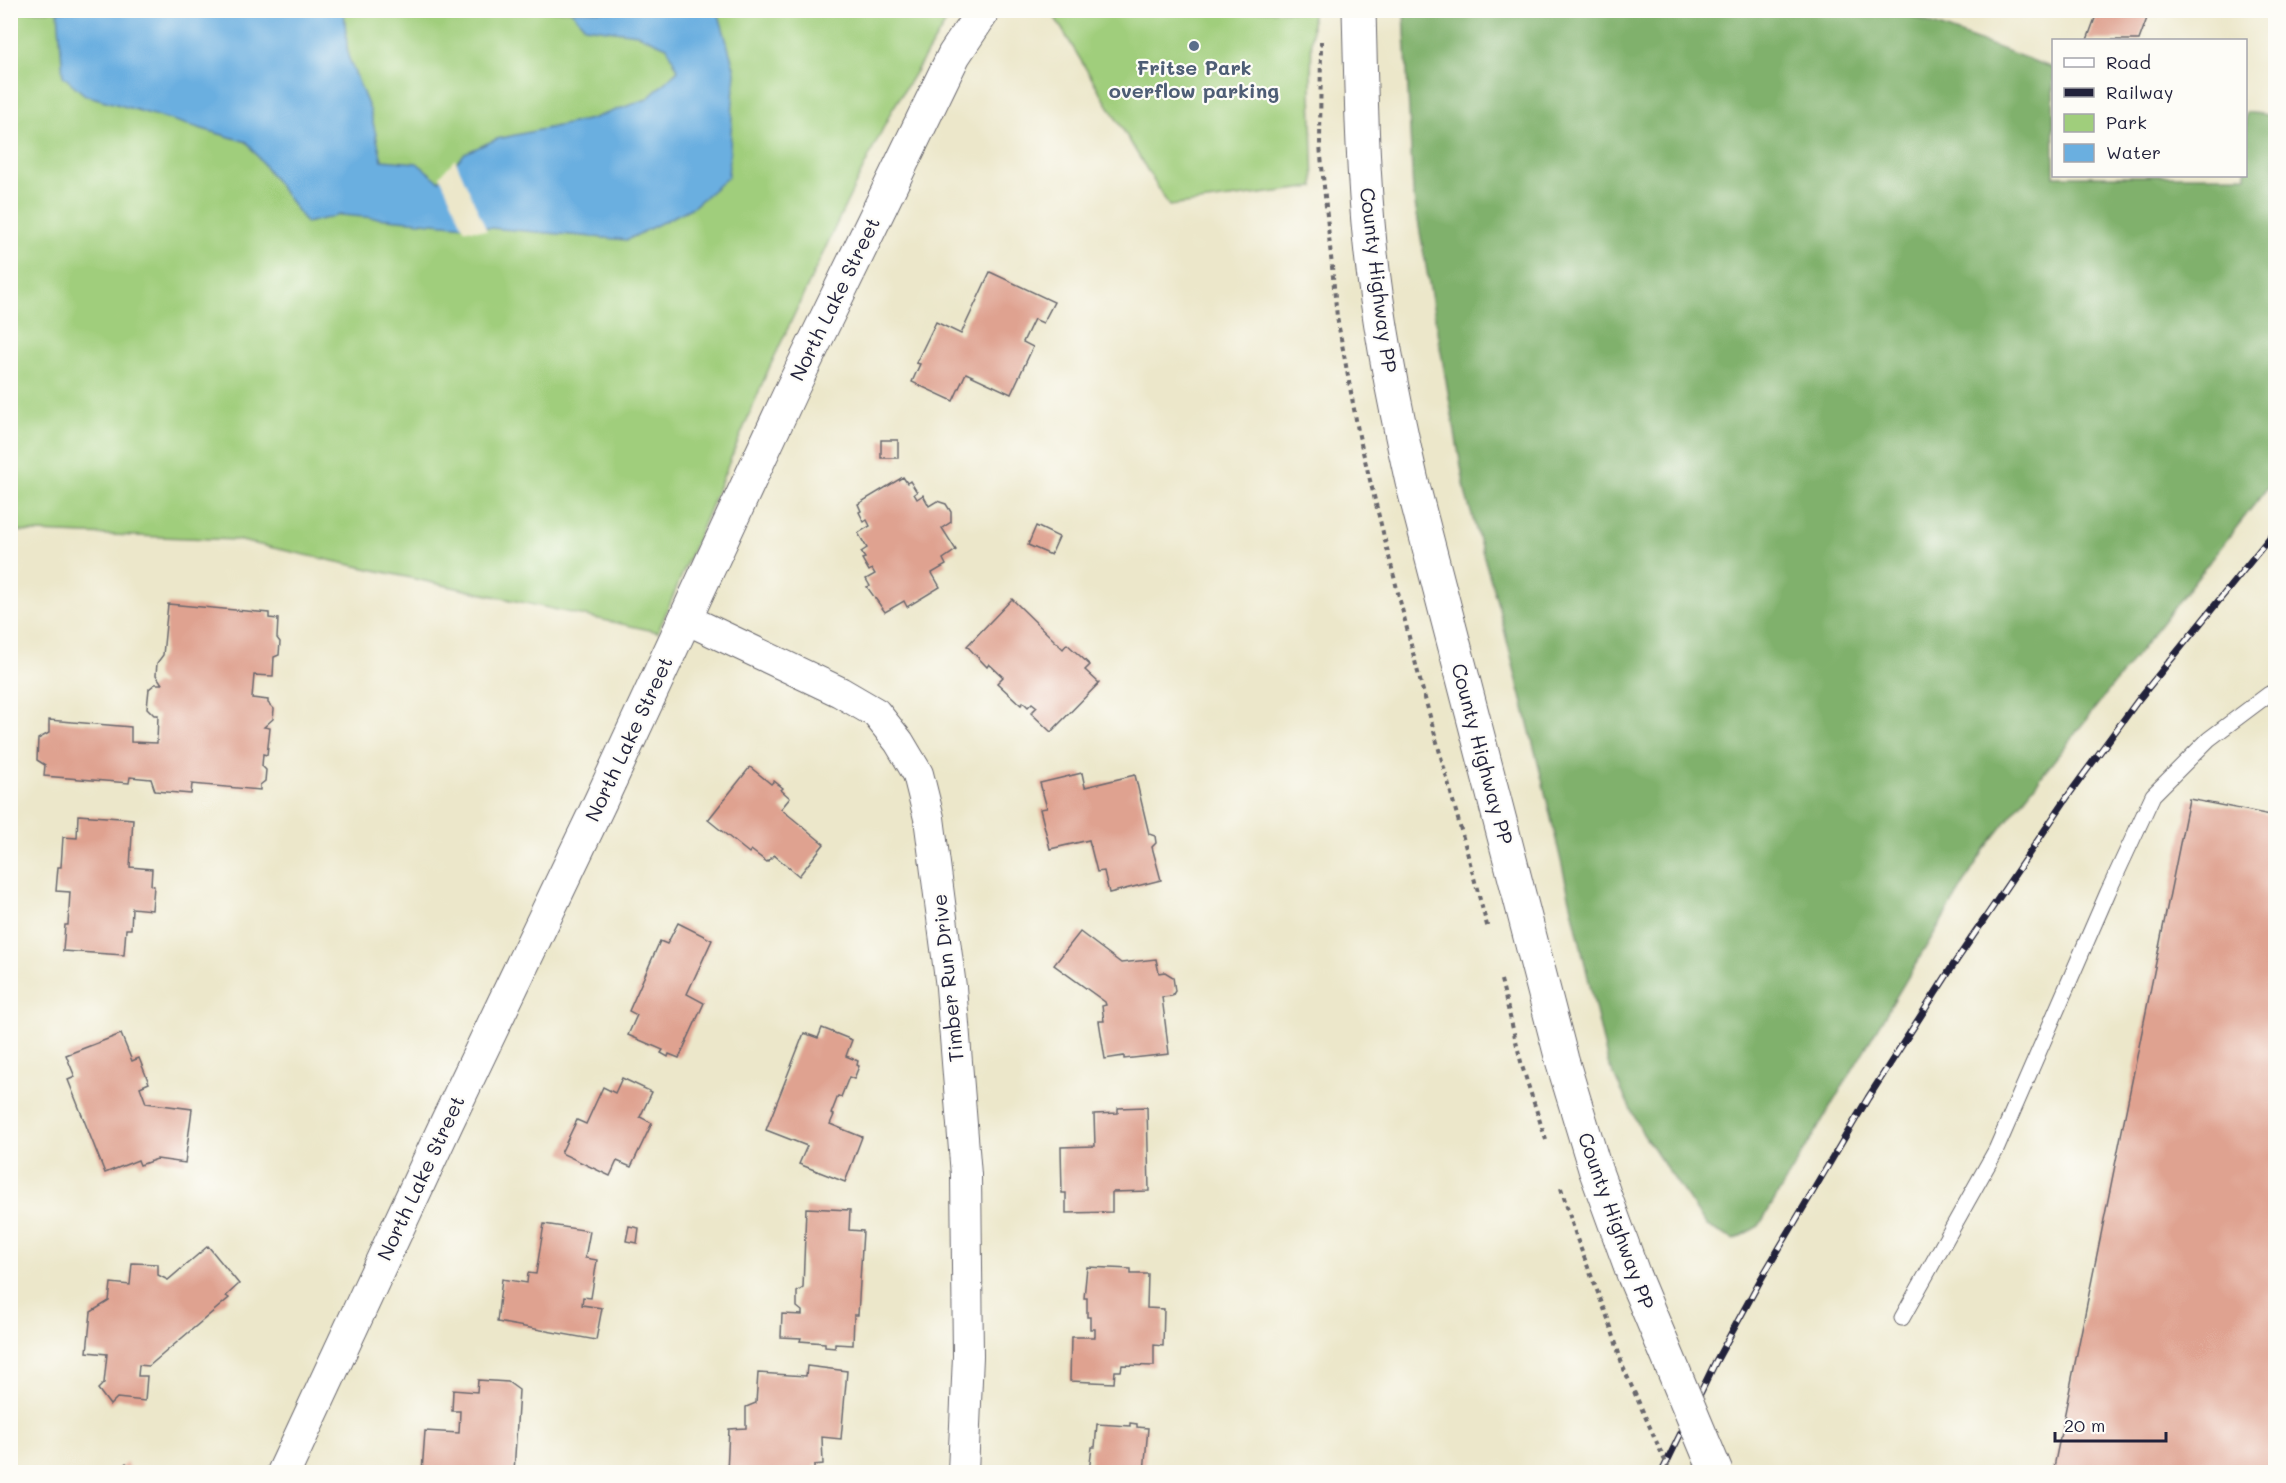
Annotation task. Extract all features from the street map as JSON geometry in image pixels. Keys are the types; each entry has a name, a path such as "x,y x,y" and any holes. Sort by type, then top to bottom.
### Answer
{"street":[{"name":"North Lake Street","path":"284,1473 790,393 954,55 984,10"},
{"name":"County Highway PP","path":"1359,10 1364,167 1370,244 1381,325 1414,493 1562,1060 1595,1168 1634,1276 1716,1473"},
{"name":"Timber Run Drive","path":"684,618 840,692 876,713 899,742 918,774 929,818 951,987 966,1175 968,1356 963,1473"}],"lane":[{"path":"1902,1318 1996,1150 2152,795 2210,739 2273,691"}],"path":[{"path":"1610,1324 1623,1367 1670,1473"}],"green space":[{"path":"11,11 953,11 892,110 845,206 765,377 658,632 237,540 11,531"},
{"path":"1051,11 1312,11 1311,92 1314,187 1169,206"},
{"path":"1404,11 1898,11 2052,68 2052,177 2247,177 2247,112 2275,116 2275,478 1984,850 1759,1226 1734,1240 1707,1226 1643,1134 1608,1063 1541,775 1498,605 1466,495 1413,192"}],"water":[{"path":"58,11 344,11 348,56 370,110 382,160 417,163 439,181 465,153 497,139 591,119 647,99 678,70 667,47 637,34 585,27 571,11 718,11 735,71 728,177 693,207 627,240 341,215 306,223 247,142 85,95 63,76"}],"pier":[{"path":"455,159 487,231 464,229 440,176"}],"building":[{"path":"2098,10 2106,12 2150,10 2139,39 2087,39"},
{"path":"990,272 1054,302 1043,323 1034,319 1023,342 1033,347 1011,394 966,373 953,401 912,382 920,364 916,363 936,322 961,334"},
{"path":"881,440 898,440 898,458 881,458"},
{"path":"903,477 907,483 910,481 917,492 914,494 917,499 923,495 929,506 937,501 946,504 951,512 951,522 942,528 956,550 943,559 946,565 932,573 940,587 907,607 904,601 885,612 867,587 870,586 866,579 875,574 872,569 869,571 862,559 865,558 861,552 867,548 858,533 870,526 867,520 864,522 858,504"},
{"path":"1036,526 1059,537 1051,555 1028,545"},
{"path":"1012,599 1063,649 1067,644 1090,665 1085,670 1099,683 1051,732 1031,713 1037,707 1032,703 1028,707 1023,702 1021,705 997,683 1003,677 989,664 987,667 967,646"},
{"path":"168,604 269,613 269,618 278,619 279,655 274,657 273,676 254,675 252,698 268,700 274,709 273,719 264,727 270,728 267,755 263,754 262,766 266,770 265,781 260,785 260,790 192,784 191,794 155,791 151,779 130,777 129,783 44,776 45,765 37,760 38,739 49,733 49,720 131,727 131,742 157,743 158,715 154,715 147,708 149,689 155,684 162,684 156,675 157,663 163,655"},
{"path":"750,767 771,784 774,781 783,788 781,790 790,798 781,809 824,844 799,876 774,855 767,862 751,850 749,853 708,820"},
{"path":"1082,773 1085,787 1135,775 1149,834 1155,836 1156,843 1152,847 1161,880 1109,893 1104,871 1097,872 1089,840 1050,849 1040,809 1047,808 1040,783"},
{"path":"2189,799 2276,816 2276,1472 2053,1472"},
{"path":"78,815 133,819 130,867 152,869 151,885 154,886 152,910 132,908 131,929 126,929 124,955 63,951 65,925 68,925 70,892 56,891 58,867 61,867 63,837 77,838"},
{"path":"678,923 712,940 687,994 704,1003 679,1058 669,1054 668,1057 661,1053 663,1050 628,1035 637,1015 629,1011 660,941 667,944"},
{"path":"1080,932 1121,963 1156,959 1159,973 1165,972 1173,977 1175,991 1172,996 1162,997 1169,1054 1105,1059 1099,1021 1104,1021 1102,1006 1106,1005 1105,1002 1054,965"},
{"path":"822,1028 852,1040 846,1056 858,1061 859,1066 854,1079 849,1077 831,1114 834,1115 830,1124 862,1137 845,1182 799,1164 807,1146 766,1130 804,1033 818,1038"},
{"path":"121,1034 132,1061 139,1058 149,1083 140,1087 146,1103 192,1109 185,1163 157,1159 140,1165 138,1160 105,1173 68,1080 75,1077 66,1055"},
{"path":"622,1078 652,1092 640,1117 652,1123 631,1167 617,1161 610,1176 561,1153 577,1120 586,1124 603,1087 615,1093"},
{"path":"1147,1107 1149,1191 1112,1192 1112,1212 1066,1213 1066,1193 1062,1193 1061,1147 1095,1146 1094,1114 1118,1113 1118,1108"},
{"path":"806,1208 850,1210 849,1230 863,1231 858,1315 854,1315 853,1345 835,1344 835,1348 825,1347 825,1343 781,1337 782,1314 802,1315 802,1311 797,1307 797,1292 803,1288"},
{"path":"544,1224 590,1231 585,1258 597,1260 591,1298 583,1297 582,1305 602,1308 596,1340 497,1322 502,1279 527,1283 528,1273 536,1274"},
{"path":"629,1226 639,1228 637,1243 626,1241"},
{"path":"208,1246 239,1284 226,1296 229,1298 149,1366 139,1365 138,1376 147,1376 145,1401 117,1398 110,1405 98,1389 104,1383 107,1354 87,1352 91,1312 109,1301 111,1283 130,1285 132,1263 158,1264 158,1275 168,1280"},
{"path":"1087,1267 1131,1269 1131,1274 1148,1274 1147,1308 1164,1309 1163,1346 1154,1345 1154,1366 1122,1365 1121,1371 1115,1371 1114,1383 1070,1381 1071,1337 1095,1337 1095,1329 1090,1329 1090,1317 1087,1317 1087,1298 1084,1298"},
{"path":"807,1366 847,1371 841,1439 822,1437 823,1464 814,1465 814,1472 727,1472 729,1429 746,1428 746,1407 756,1403 758,1373 806,1376"},
{"path":"478,1380 508,1382 519,1390 514,1472 422,1472 425,1431 459,1433 460,1411 452,1411 453,1390 477,1392"},
{"path":"1130,1423 1137,1424 1137,1427 1148,1428 1144,1472 1089,1472 1092,1447 1095,1447 1097,1424 1130,1426"},
{"path":"126,1463 134,1472 116,1472"}],"railway":[{"path":"1662,1472 1715,1363 1761,1279 1868,1098 1954,964 2070,793 2139,699 2276,530"}],"place":[{"name":"Fritse Park overflow parking","path":"1194,46"}]}
